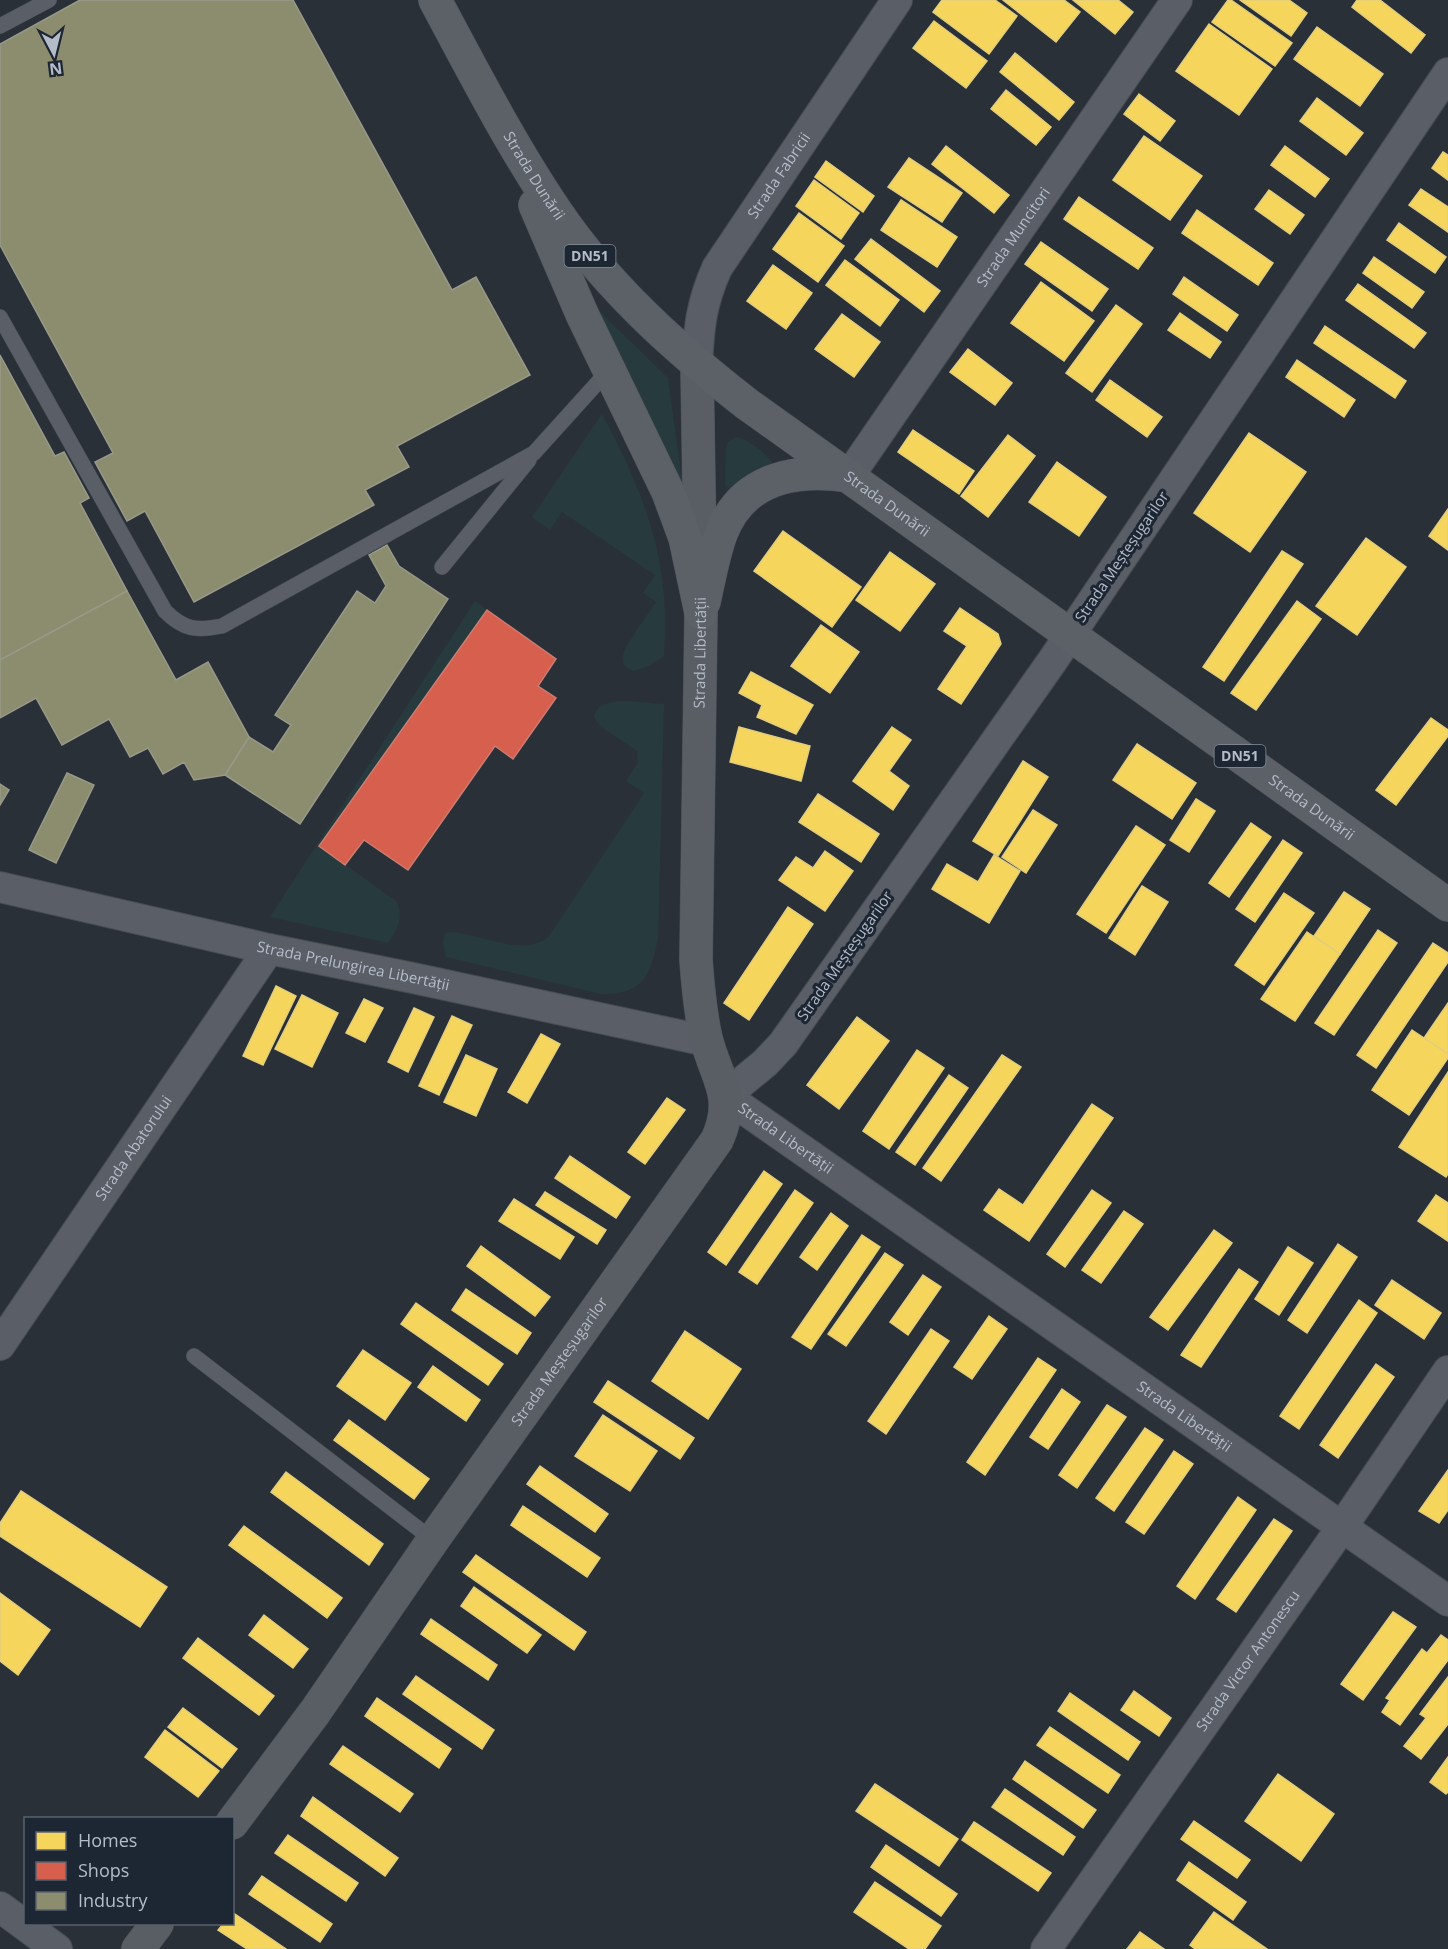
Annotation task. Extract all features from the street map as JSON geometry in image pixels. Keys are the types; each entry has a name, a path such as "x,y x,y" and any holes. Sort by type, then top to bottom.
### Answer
{"main road":[{"name":"Strada Dunării","path":"435,0 503,128 556,211 591,257 635,306 697,366 1448,905"},
{"path":"503,128 582,314 660,473 677,515 689,556 701,613"},
{"path":"701,613 721,532 744,498 773,480 793,475 813,472 849,476"}],"street":[{"name":"Strada Fabricii","path":"697,366 701,315 706,294 717,268 897,0"},
{"name":"Strada Muncitori","path":"849,476 1177,0"},
{"name":"Strada Meșteșugarilor","path":"234,1820 315,1712 433,1540 717,1140 726,1115 725,1096 765,1063 783,1044 1070,635 1448,73"},
{"name":"Strada Libertății","path":"697,366 701,613 696,950 700,1008 707,1041 721,1077 725,1096 1448,1601"},
{"name":"Strada Prelungirea Libertății","path":"0,887 268,949 425,980 707,1041"},
{"name":"Strada Abatorului","path":"0,1345 268,949"},
{"name":"Strada Victor Antonescu","path":"1046,1949 1342,1527 1448,1371"},
{"path":"0,1907 24,1925"},
{"path":"24,1925 57,1949"},
{"path":"138,1949 156,1925"}],"lane":[{"path":"0,26 49,0"},
{"path":"0,317 165,611 188,628 204,629 222,626 534,453"},
{"path":"442,567 534,453 609,370"},
{"path":"194,1356 433,1540"}],"green space":[{"path":"599,311 668,378 682,482 681,482"},
{"path":"602,414 623,455 649,519 663,587 664,656 649,666 633,671 628,669 623,662 624,651 656,602 643,593 655,575 562,512 550,530 532,517"},
{"path":"735,437 756,447 772,465 734,489 729,489 725,485 726,447 728,442"},
{"path":"475,601 487,610 319,846 396,901 400,918 388,943 270,917"},
{"path":"625,701 664,704 658,939 648,973 635,987 626,991 601,994 446,957 443,943 445,933 450,932 514,945 538,943 548,937 644,793 626,781 638,762 637,751 601,727 594,717 598,708 610,703"}],"building: Homes":[{"path":"942,0 995,0 1017,16 989,54 933,12"},
{"path":"1003,0 1064,0 1080,12 1056,42"},
{"path":"1073,0 1118,0 1133,12 1115,34"},
{"path":"1228,0 1292,43 1275,66 1212,22"},
{"path":"1240,0 1289,0 1307,13 1291,36"},
{"path":"1357,0 1380,0 1425,35 1411,53 1352,7"},
{"path":"934,21 987,61 966,88 913,48"},
{"path":"1209,24 1272,69 1239,115 1176,71"},
{"path":"1317,27 1383,74 1360,106 1294,59"},
{"path":"1015,53 1074,102 1059,120 1000,72"},
{"path":"1006,90 1051,127 1036,145 991,109"},
{"path":"1139,94 1175,121 1160,141 1124,114"},
{"path":"1317,98 1363,133 1346,155 1300,121"},
{"path":"1144,136 1202,176 1170,220 1113,180"},
{"path":"946,146 1009,195 994,213 932,164"},
{"path":"1285,146 1329,179 1315,197 1271,165"},
{"path":"1443,152 1448,155 1448,180 1432,168"},
{"path":"909,158 962,193 942,222 888,187"},
{"path":"826,161 874,196 863,212 815,177"},
{"path":"814,180 859,213 841,239 796,206"},
{"path":"1421,189 1448,207 1448,232 1409,205"},
{"path":"1269,190 1304,215 1290,234 1255,209"},
{"path":"1079,197 1153,248 1138,269 1064,219"},
{"path":"901,200 957,237 937,267 881,230"},
{"path":"1197,210 1273,263 1258,285 1182,233"},
{"path":"799,213 844,246 818,282 773,249"},
{"path":"1399,223 1446,257 1435,273 1387,240"},
{"path":"871,239 940,291 924,312 855,259"},
{"path":"1041,242 1108,289 1092,311 1025,264"},
{"path":"1374,257 1424,292 1412,308 1363,273"},
{"path":"845,260 899,300 880,326 826,285"},
{"path":"773,265 812,293 786,329 747,301"},
{"path":"1184,277 1238,315 1227,331 1173,294"},
{"path":"1041,282 1094,321 1064,361 1011,323"},
{"path":"1358,284 1426,333 1414,348 1346,300"},
{"path":"1116,305 1142,324 1092,392 1066,373"},
{"path":"1180,313 1221,342 1210,358 1168,330"},
{"path":"842,314 880,342 854,377 815,349"},
{"path":"1325,326 1406,381 1395,398 1314,343"},
{"path":"968,349 1012,383 995,405 950,372"},
{"path":"1297,360 1355,400 1344,417 1286,377"},
{"path":"1110,380 1162,417 1147,437 1096,400"},
{"path":"913,430 974,471 959,494 898,452"},
{"path":"1249,433 1306,472 1250,552 1194,513"},
{"path":"1008,435 1035,456 988,517 961,496"},
{"path":"1057,462 1106,497 1079,536 1029,502"},
{"path":"1448,509 1448,550 1429,536"},
{"path":"783,531 861,587 832,627 754,571"},
{"path":"1366,538 1406,567 1357,635 1316,606"},
{"path":"1282,551 1303,564 1224,681 1203,667"},
{"path":"890,552 935,584 900,631 856,600"},
{"path":"1297,601 1321,619 1256,710 1231,693"},
{"path":"960,608 998,634 1001,644 961,704 938,689 967,646 944,631"},
{"path":"821,625 859,652 830,693 791,666"},
{"path":"751,672 813,705 796,734 757,717 762,705 739,693"},
{"path":"1431,718 1448,730 1448,736 1396,805 1376,790"},
{"path":"739,727 810,746 801,781 730,762"},
{"path":"892,727 911,740 889,771 909,786 893,810 853,781"},
{"path":"1137,744 1196,783 1172,819 1113,780"},
{"path":"1023,761 1048,777 998,856 973,841"},
{"path":"818,794 879,834 861,862 799,822"},
{"path":"1196,799 1215,811 1189,852 1170,840"},
{"path":"1033,810 1057,825 1026,873 1002,857"},
{"path":"1251,823 1271,837 1229,897 1209,883"},
{"path":"1136,826 1165,845 1106,933 1077,914"},
{"path":"1283,840 1302,853 1255,922 1236,909"},
{"path":"825,851 853,871 825,911 779,880 796,857 813,868"},
{"path":"994,855 1020,871 989,923 932,889 947,864 978,882"},
{"path":"1142,886 1168,902 1135,955 1109,938"},
{"path":"1344,892 1370,909 1340,954 1314,936"},
{"path":"1284,893 1314,913 1264,985 1235,965"},
{"path":"788,907 813,924 749,1020 724,1003"},
{"path":"1378,930 1397,943 1334,1035 1315,1023"},
{"path":"1307,932 1340,954 1295,1021 1261,999"},
{"path":"1433,943 1448,953 1448,962 1376,1068 1357,1055"},
{"path":"276,986 296,996 263,1065 243,1056"},
{"path":"302,995 338,1013 312,1067 275,1049"},
{"path":"364,999 383,1008 365,1042 346,1033"},
{"path":"1448,1003 1448,1054 1424,1038"},
{"path":"414,1008 434,1017 408,1072 388,1062"},
{"path":"452,1016 472,1025 439,1095 419,1086"},
{"path":"857,1017 889,1041 839,1109 807,1085"},
{"path":"1412,1030 1448,1054 1448,1058 1409,1115 1372,1090"},
{"path":"541,1034 560,1044 527,1103 508,1092"},
{"path":"917,1050 944,1068 889,1149 863,1131"},
{"path":"466,1055 497,1069 476,1116 444,1102"},
{"path":"1002,1055 1021,1067 941,1181 923,1168"},
{"path":"1448,1072 1448,1174 1446,1177 1399,1147"},
{"path":"949,1075 968,1088 915,1165 896,1152"},
{"path":"667,1098 685,1110 645,1164 628,1152"},
{"path":"1092,1104 1113,1118 1029,1241 984,1210 999,1189 1023,1205"},
{"path":"570,1156 630,1197 616,1218 555,1178"},
{"path":"764,1171 782,1184 726,1265 708,1252"},
{"path":"795,1190 813,1203 757,1284 739,1272"},
{"path":"1092,1190 1111,1203 1065,1267 1047,1254"},
{"path":"545,1192 606,1230 597,1244 536,1205"},
{"path":"1436,1195 1448,1203 1448,1241 1418,1221"},
{"path":"514,1199 574,1237 560,1259 499,1221"},
{"path":"1124,1211 1143,1224 1101,1283 1082,1270"},
{"path":"831,1213 848,1226 817,1270 800,1257"},
{"path":"1214,1230 1232,1243 1168,1330 1150,1317"},
{"path":"862,1235 880,1247 811,1349 792,1337"},
{"path":"1338,1244 1357,1257 1307,1333 1288,1320"},
{"path":"481,1246 550,1297 535,1316 467,1266"},
{"path":"1288,1247 1313,1263 1279,1315 1255,1299"},
{"path":"885,1253 903,1265 846,1346 828,1334"},
{"path":"1239,1269 1258,1282 1201,1367 1181,1355"},
{"path":"923,1275 941,1287 908,1335 890,1322"},
{"path":"1392,1280 1441,1313 1424,1339 1375,1305"},
{"path":"466,1289 531,1333 517,1354 452,1310"},
{"path":"1359,1300 1377,1313 1299,1429 1280,1416"},
{"path":"416,1303 503,1364 488,1385 401,1324"},
{"path":"989,1316 1007,1329 972,1379 954,1367"},
{"path":"931,1329 949,1341 886,1434 868,1421"},
{"path":"685,1331 741,1369 708,1419 652,1381"},
{"path":"363,1350 411,1383 385,1420 337,1386"},
{"path":"1038,1358 1056,1370 985,1475 967,1462"},
{"path":"1376,1364 1394,1377 1338,1458 1320,1445"},
{"path":"433,1366 480,1400 466,1421 418,1387"},
{"path":"608,1381 694,1438 680,1459 594,1402"},
{"path":"1062,1389 1080,1402 1048,1449 1030,1437"},
{"path":"1107,1405 1126,1417 1077,1488 1059,1475"},
{"path":"603,1415 657,1451 630,1491 575,1456"},
{"path":"349,1420 429,1479 414,1499 334,1440"},
{"path":"1145,1428 1163,1440 1114,1511 1096,1498"},
{"path":"1174,1451 1193,1464 1144,1534 1126,1522"},
{"path":"540,1466 608,1514 595,1532 527,1484"},
{"path":"1448,1470 1448,1510 1439,1523 1419,1511"},
{"path":"286,1472 383,1544 369,1565 271,1492"},
{"path":"21,1491 167,1587 140,1627 0,1536 0,1523"},
{"path":"1238,1497 1256,1510 1195,1599 1177,1586"},
{"path":"523,1506 600,1558 587,1577 511,1525"},
{"path":"1274,1519 1292,1531 1236,1612 1217,1599"},
{"path":"244,1526 342,1598 327,1618 229,1545"},
{"path":"476,1555 586,1632 574,1650 463,1572"},
{"path":"474,1587 541,1635 527,1653 461,1606"},
{"path":"0,1593 50,1630 18,1675 0,1661"},
{"path":"1393,1612 1416,1627 1363,1700 1341,1684"},
{"path":"264,1615 308,1649 293,1668 249,1635"},
{"path":"431,1619 497,1665 488,1680 421,1634"},
{"path":"1441,1635 1448,1640 1448,1660 1400,1725 1382,1712 1390,1700 1386,1698 1422,1649 1427,1653"},
{"path":"198,1638 274,1696 259,1715 183,1658"},
{"path":"416,1676 494,1730 482,1749 403,1694"},
{"path":"1448,1677 1448,1724 1421,1759 1404,1746 1426,1718 1420,1714"},
{"path":"1134,1691 1171,1718 1159,1736 1121,1710"},
{"path":"1070,1693 1140,1742 1128,1760 1058,1711"},
{"path":"377,1698 451,1749 439,1768 365,1716"},
{"path":"183,1708 237,1749 222,1768 168,1727"},
{"path":"1050,1727 1120,1775 1108,1793 1037,1745"},
{"path":"165,1730 219,1771 198,1797 145,1757"},
{"path":"343,1746 413,1794 400,1812 330,1764"},
{"path":"1448,1757 1448,1792 1446,1794 1430,1782"},
{"path":"1025,1761 1096,1810 1083,1828 1013,1779"},
{"path":"1278,1774 1334,1814 1301,1861 1245,1821"},
{"path":"875,1784 958,1839 939,1866 856,1811"},
{"path":"1005,1789 1075,1837 1063,1855 992,1807"},
{"path":"313,1797 398,1858 385,1876 301,1816"},
{"path":"1194,1821 1250,1860 1237,1878 1181,1839"},
{"path":"974,1822 1051,1873 1038,1891 962,1840"},
{"path":"288,1835 358,1883 346,1901 275,1853"},
{"path":"886,1845 957,1894 941,1916 871,1867"},
{"path":"1189,1862 1246,1902 1233,1920 1177,1880"},
{"path":"262,1876 332,1924 320,1942 249,1894"},
{"path":"875,1882 941,1926 925,1949 909,1949 854,1912"},
{"path":"1214,1912 1267,1949 1195,1949 1190,1945"},
{"path":"234,1913 286,1949 247,1949 218,1930 222,1925 234,1925"},
{"path":"1140,1932 1164,1949 1127,1949"}],"building: Shops":[{"path":"487,610 556,659 538,686 556,698 513,759 495,746 408,870 364,840 345,865 319,846"}],"building: Industry":[{"path":"80,0 293,0 452,290 476,277 530,375 397,446 409,467 365,490 374,505 194,602 145,511 127,521 95,462 113,453 0,245 0,44"},
{"path":"0,355 55,456 64,452 89,498 80,503 127,591 0,660"},
{"path":"387,545 399,566 448,599 300,824 225,775 249,737 273,752 291,725 275,715 357,591 375,603 386,586 369,555"},
{"path":"127,591 176,680 208,662 249,737 225,775 194,780 184,762 163,774 148,748 130,757 109,719 62,745 36,698 0,718 0,660"},
{"path":"67,773 94,785 56,863 29,850"},
{"path":"0,784 9,790 0,805"}]}
